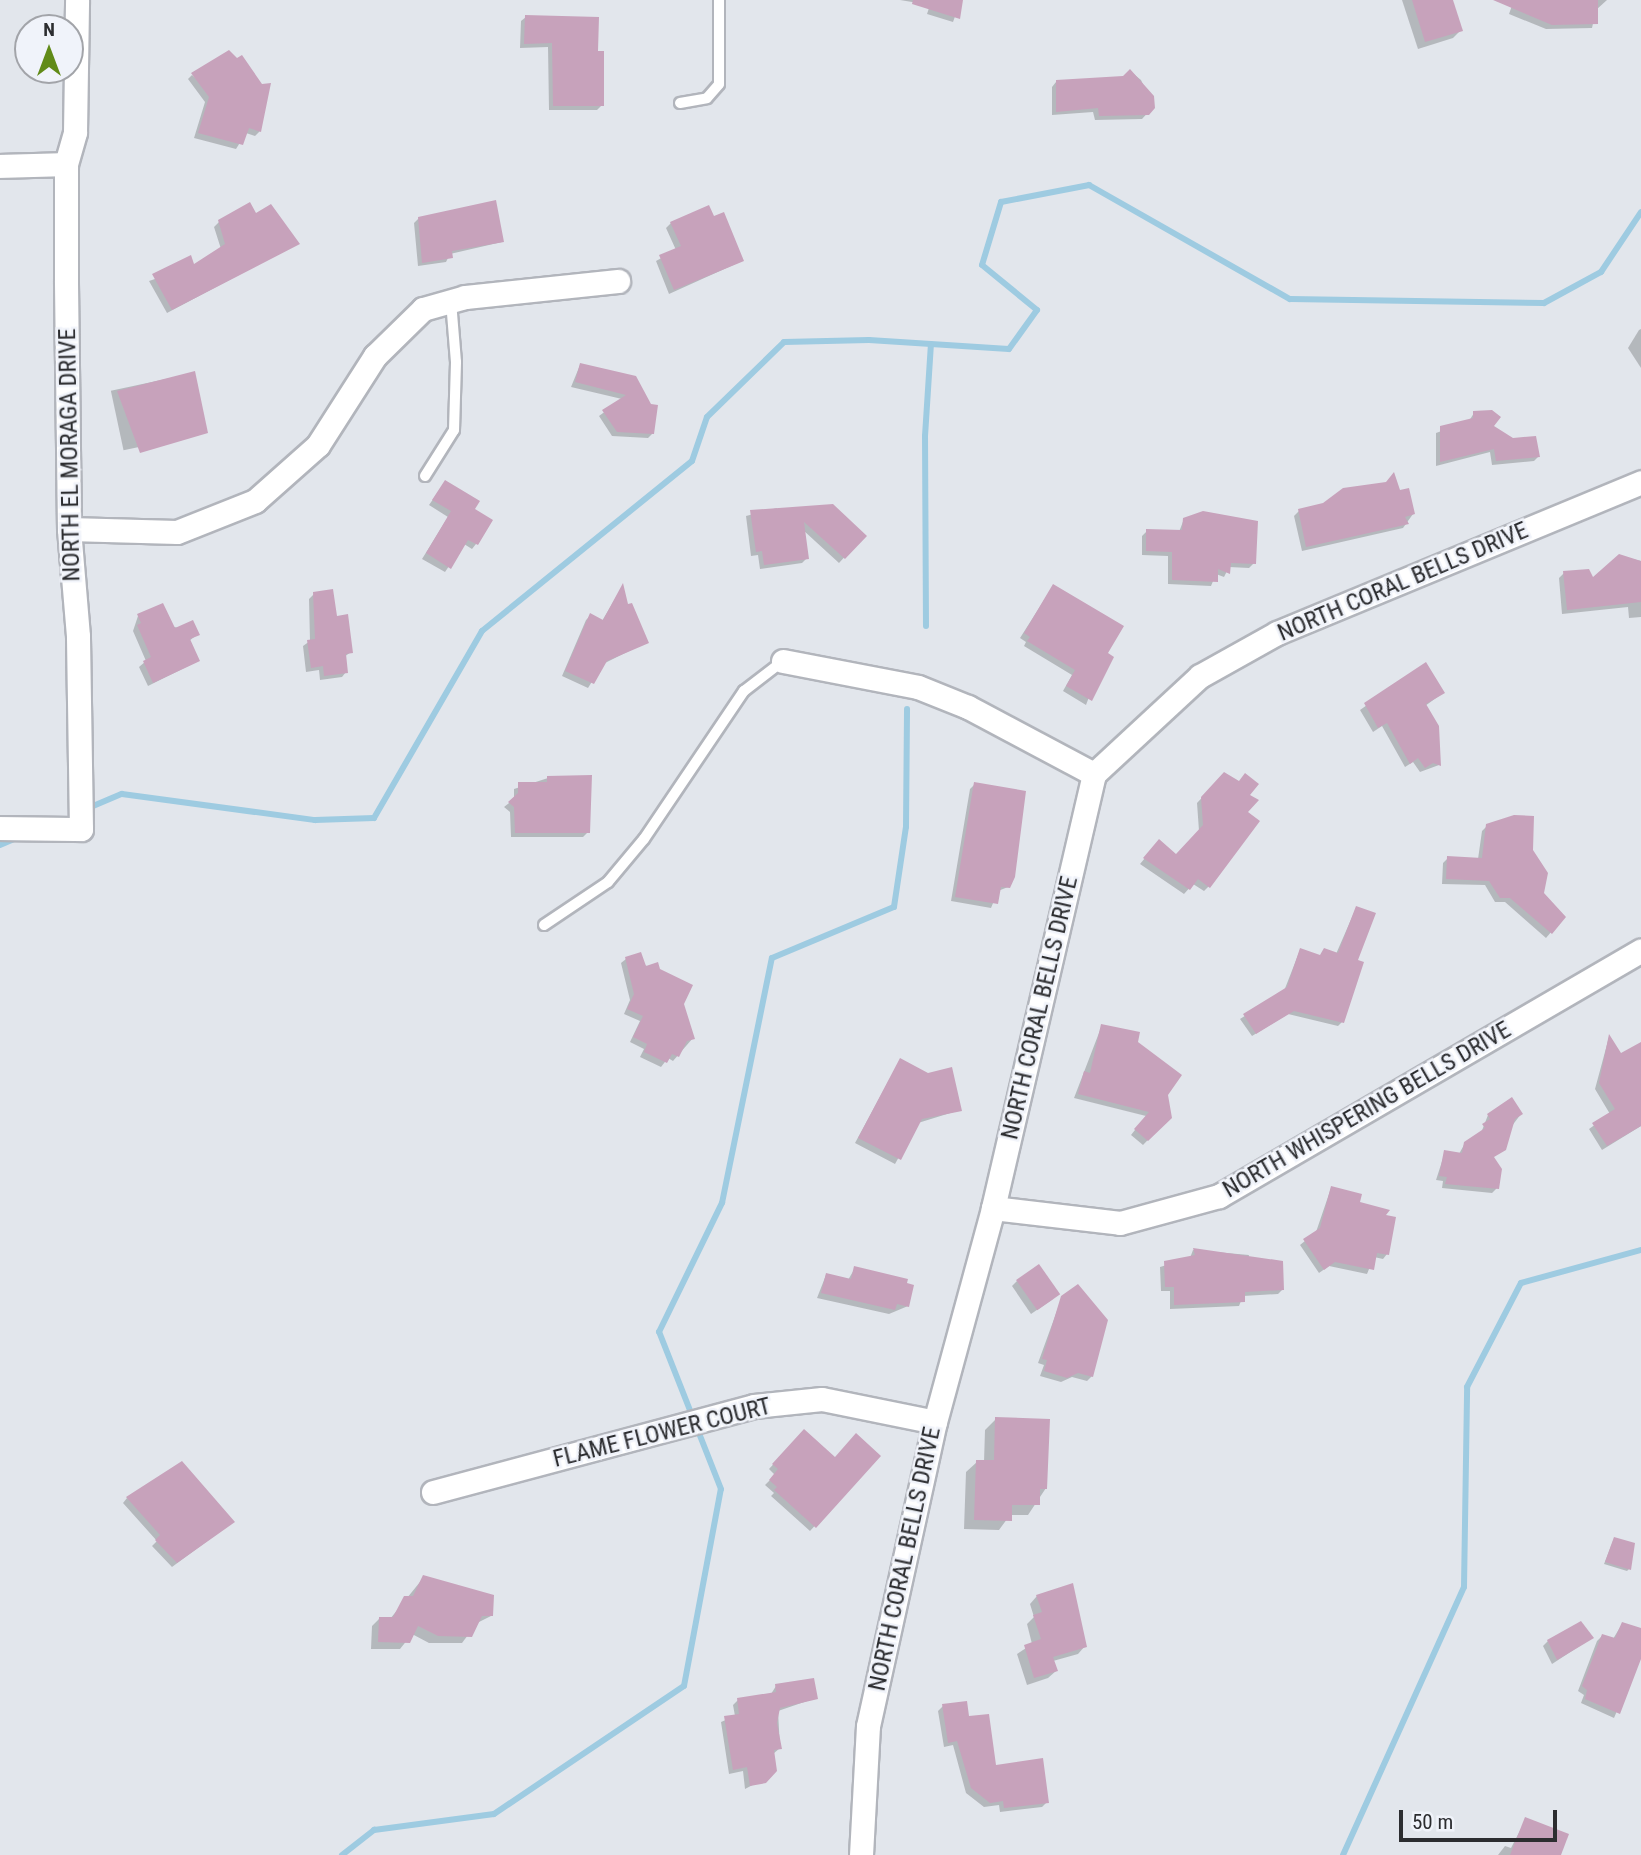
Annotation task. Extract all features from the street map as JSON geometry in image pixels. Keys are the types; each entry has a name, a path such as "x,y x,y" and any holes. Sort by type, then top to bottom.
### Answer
{"street":[{"name":"NORTH EL MORAGA DRIVE","path":"0,828 81,829 78,636 69,529 66,164 75,132 77,0"},
{"path":"0,166 66,164"},
{"path":"69,529 177,531 256,501 318,444 375,356 424,309 451,301 618,281"},
{"name":"NORTH CORAL BELLS DRIVE","path":"861,1855 868,1726 935,1422 993,1208 1094,774 1200,676 1276,633 1641,482"},
{"path":"783,661 918,687 968,707 1094,774"},
{"name":"NORTH WHISPERING BELLS DRIVE","path":"993,1208 1120,1223 1219,1196 1641,950"},
{"name":"FLAME FLOWER COURT","path":"433,1492 754,1406 822,1399 935,1422"}],"lane":[{"path":"680,103 707,98 719,84 719,0"},
{"path":"425,475 454,430 457,376 451,301"},
{"path":"544,925 608,882 644,839 744,691 783,661"}],"building":[{"path":"913,0 963,0 960,19 912,4"},
{"path":"1412,0 1453,0 1463,31 1425,42"},
{"path":"1493,0 1598,0 1598,24 1552,25"},
{"path":"525,15 599,17 598,51 604,51 604,106 553,106 552,43 524,44"},
{"path":"229,50 237,58 242,55 262,84 271,83 261,132 249,128 243,145 198,133 209,97 191,73"},
{"path":"1130,69 1154,96 1155,108 1149,115 1099,116 1098,108 1056,112 1056,80 1123,76"},
{"path":"496,200 504,242 452,251 453,258 422,263 418,217"},
{"path":"250,202 256,213 271,204 300,244 172,310 152,274 191,255 194,264 225,244 218,220"},
{"path":"709,205 714,216 724,212 744,261 674,290 659,255 681,246 670,222"},
{"path":"580,363 636,376 651,404 658,405 654,434 617,432 602,410 626,395 575,382"},
{"path":"195,371 208,433 140,453 117,391"},
{"path":"1492,410 1501,417 1494,426 1513,438 1536,436 1540,457 1496,461 1494,449 1440,462 1440,426 1473,418 1473,411"},
{"path":"1394,472 1400,490 1409,488 1415,514 1405,517 1409,524 1306,547 1298,509 1323,503 1343,488 1386,482"},
{"path":"445,480 480,501 475,509 493,520 478,545 468,540 451,569 426,553 451,511 432,500"},
{"path":"833,504 867,536 845,559 804,522 809,559 764,565 762,551 756,552 750,510"},
{"path":"1203,511 1258,521 1256,564 1231,563 1230,574 1218,569 1218,582 1172,580 1172,552 1146,551 1146,529 1182,530 1183,518"},
{"path":"1619,554 1641,561 1641,602 1567,610 1563,571 1589,569 1593,577"},
{"path":"623,583 628,604 632,603 649,643 607,661 594,684 565,671 590,613 603,620"},
{"path":"1053,584 1124,626 1108,653 1114,657 1092,701 1066,686 1075,670 1027,641 1030,637 1024,633"},
{"path":"333,589 337,616 348,614 353,653 346,654 348,673 324,676 323,666 311,668 307,640 315,639 313,592"},
{"path":"163,603 175,628 193,620 200,635 190,639 200,661 153,683 143,661 151,657 137,625 141,623 137,614"},
{"path":"1426,662 1445,693 1426,704 1439,726 1441,766 1433,763 1425,768 1418,758 1410,764 1387,723 1378,728 1364,703"},
{"path":"1224,772 1239,781 1245,773 1259,784 1250,795 1259,800 1248,812 1260,821 1210,888 1198,879 1190,890 1143,858 1159,839 1176,854 1203,825 1201,797"},
{"path":"592,775 590,833 515,833 514,807 508,802 518,793 518,782 547,782 547,776"},
{"path":"974,782 1026,791 1015,877 1010,888 1001,887 998,904 955,897"},
{"path":"1514,815 1534,816 1533,850 1548,873 1544,893 1566,917 1552,934 1510,898 1500,898 1489,881 1446,879 1447,856 1482,858 1486,824"},
{"path":"1356,906 1376,913 1358,960 1364,962 1344,1023 1294,1011 1256,1034 1243,1014 1287,987 1300,948 1320,955 1324,948 1338,953"},
{"path":"641,952 646,966 658,962 660,969 693,985 684,1004 695,1039 687,1041 679,1057 672,1054 667,1063 644,1052 647,1044 633,1037 643,1016 627,1009 634,994 625,957"},
{"path":"1101,1024 1140,1032 1138,1042 1182,1075 1168,1095 1172,1118 1148,1141 1134,1129 1149,1112 1078,1094 1084,1071 1090,1073"},
{"path":"1609,1034 1621,1053 1641,1042 1641,1126 1607,1146 1592,1123 1615,1109 1599,1083"},
{"path":"900,1058 928,1073 952,1067 962,1111 922,1119 901,1160 858,1138"},
{"path":"1512,1097 1523,1114 1515,1119 1506,1150 1494,1157 1502,1169 1499,1189 1445,1184 1447,1177 1439,1176 1444,1150 1462,1153 1464,1142 1485,1128 1482,1124 1490,1119 1487,1114"},
{"path":"1331,1186 1362,1194 1360,1202 1390,1210 1386,1215 1396,1217 1389,1255 1377,1253 1374,1270 1335,1262 1324,1270 1303,1239 1320,1228"},
{"path":"1193,1248 1283,1261 1284,1290 1245,1292 1245,1302 1174,1305 1174,1287 1165,1287 1164,1261 1195,1255"},
{"path":"1039,1264 1060,1294 1037,1310 1016,1280"},
{"path":"854,1266 908,1279 907,1283 914,1285 909,1307 897,1304 895,1310 821,1293 826,1273 851,1279"},
{"path":"1078,1284 1108,1320 1093,1377 1078,1373 1067,1378 1044,1371 1047,1360 1042,1359 1061,1296"},
{"path":"995,1417 1050,1419 1047,1489 1040,1489 1040,1505 1012,1505 1012,1521 974,1520 976,1460 994,1460"},
{"path":"804,1429 835,1457 856,1433 881,1456 816,1528 774,1490 777,1487 769,1480 778,1469 772,1464"},
{"path":"182,1461 235,1522 177,1563 155,1540 160,1535 126,1497"},
{"path":"1614,1537 1635,1543 1631,1570 1605,1562"},
{"path":"423,1575 494,1595 493,1616 482,1616 472,1637 438,1636 418,1626 410,1643 378,1642 379,1617 393,1617 404,1596 413,1596"},
{"path":"1073,1583 1087,1647 1053,1657 1058,1671 1034,1678 1024,1645 1041,1639 1033,1615 1042,1612 1036,1595"},
{"path":"1581,1621 1594,1638 1557,1660 1547,1640"},
{"path":"1622,1622 1641,1628 1641,1659 1620,1714 1585,1699 1587,1690 1582,1686 1602,1634 1615,1638"},
{"path":"814,1678 818,1699 780,1708 777,1723 782,1749 774,1750 777,1771 766,1783 750,1786 747,1767 733,1770 724,1716 739,1714 737,1698 776,1692 775,1684"},
{"path":"967,1701 969,1716 989,1714 996,1765 1043,1758 1049,1803 1004,1808 1003,1801 990,1803 971,1788 957,1741 948,1743 942,1704"},
{"path":"1525,1817 1569,1834 1561,1855 1510,1855"}],"waterway":[{"path":"86,809 122,794 315,820 374,818 482,631 692,461 707,417 784,342 869,340 1009,349 1037,310 982,265 1001,202 1089,185 1290,299 1544,303 1601,272 1641,212"},
{"path":"926,626 925,436 931,344"},
{"path":"342,1855 374,1830 494,1814 684,1686 721,1489 659,1332 722,1203 772,958 894,907 906,827 907,709"},
{"path":"0,845 21,836"},
{"path":"1343,1855 1464,1587 1467,1387 1521,1283 1641,1250"}]}
